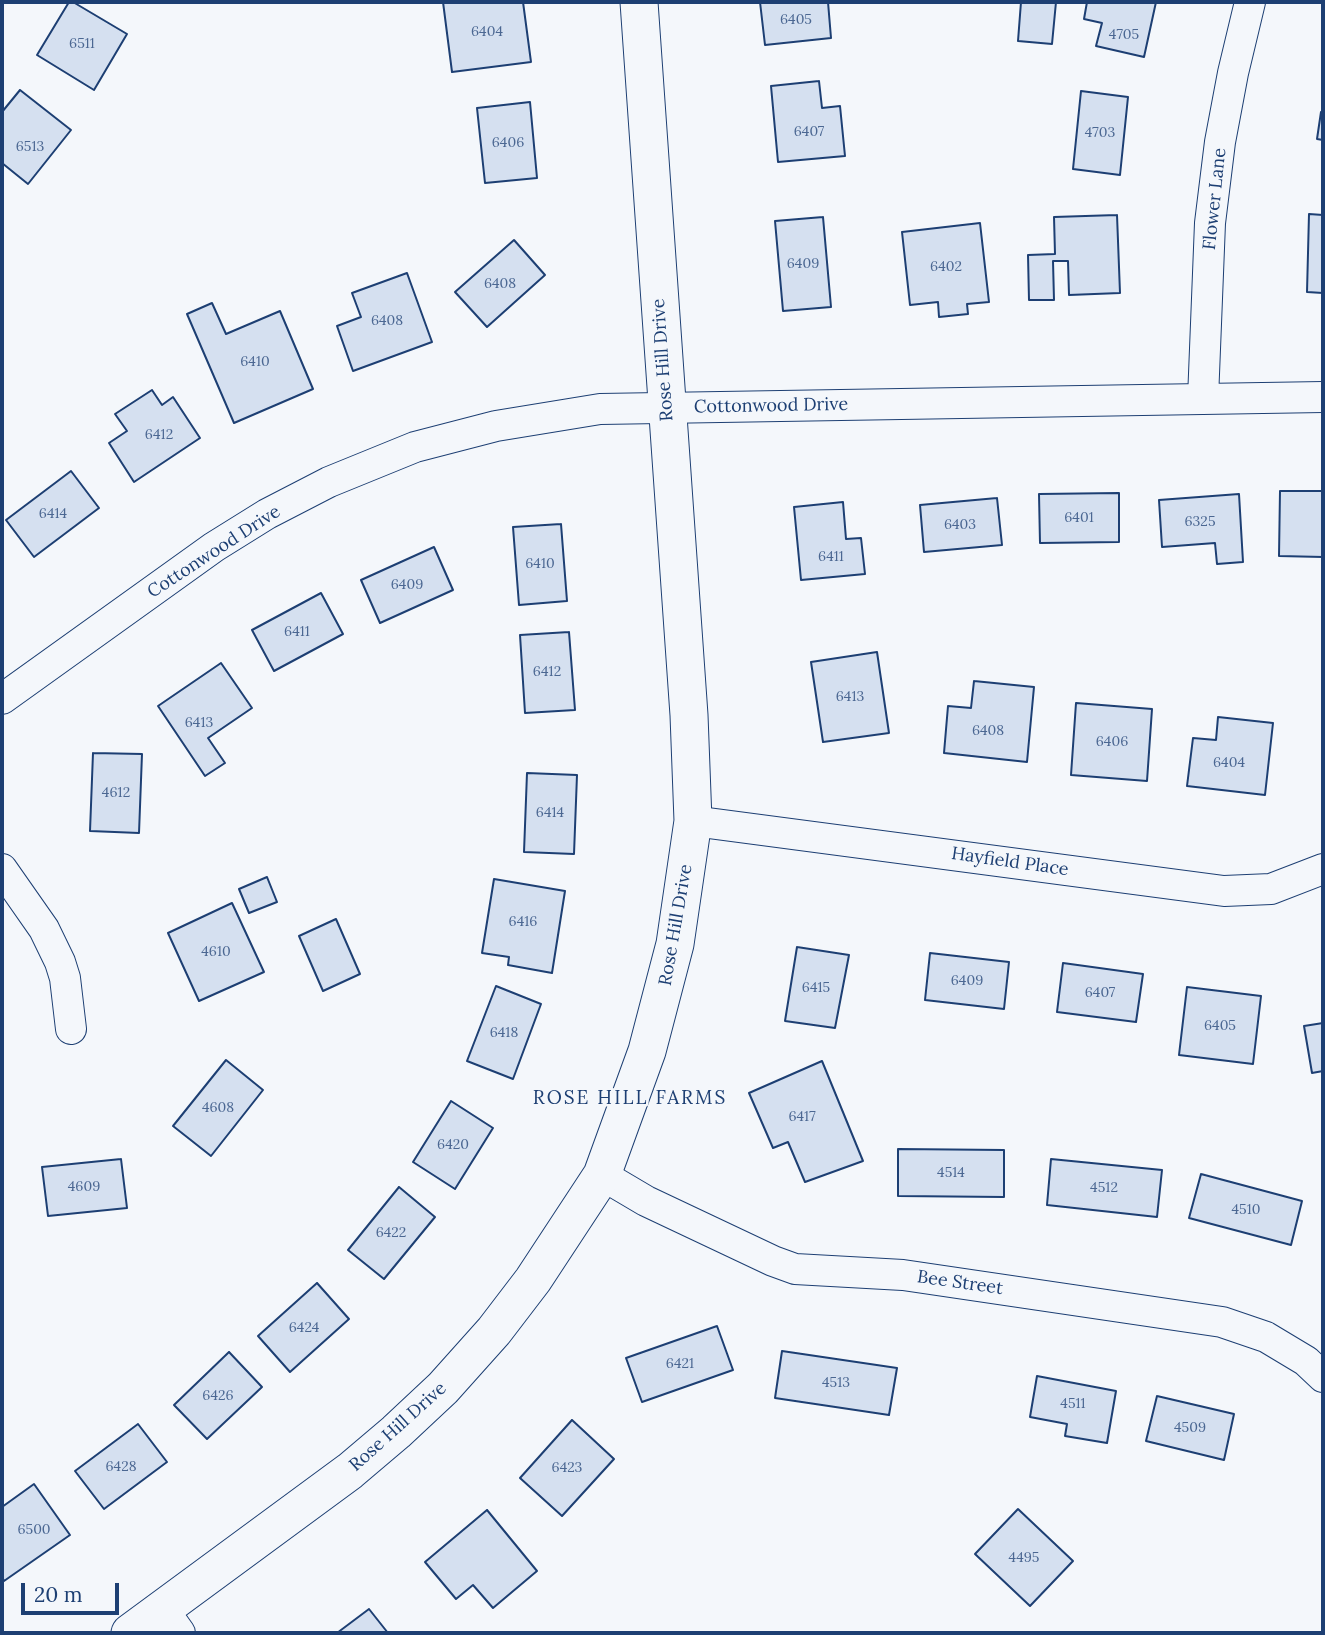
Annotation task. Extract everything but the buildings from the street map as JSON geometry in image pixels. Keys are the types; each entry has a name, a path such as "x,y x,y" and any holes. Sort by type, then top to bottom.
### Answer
{"street":[{"name":"Rose Hill Drive","path":"130,1633 172,1621 396,1433 443,1388 494,1331 533,1279 601,1175 647,1051 676,944 693,821 689,715 639,2"},
{"name":"Flower Lane","path":"1203,398 1212,209 1220,142 1250,2"},
{"name":"Cottonwood Drive","path":"2,699 214,547 267,514 328,482 415,447 496,426 600,409 1323,397"},
{"name":"Hayfield Place","path":"693,821 1224,891 1271,889 1323,869"},
{"path":"2,869 44,929 60,962 65,978 71,1029"},
{"name":"Bee Street","path":"601,1175 646,1201 795,1269 903,1275 1222,1322 1266,1337 1306,1361 1323,1377"}],"district":[{"name":"ROSE HILL FARMS","path":"630,1099"}]}
